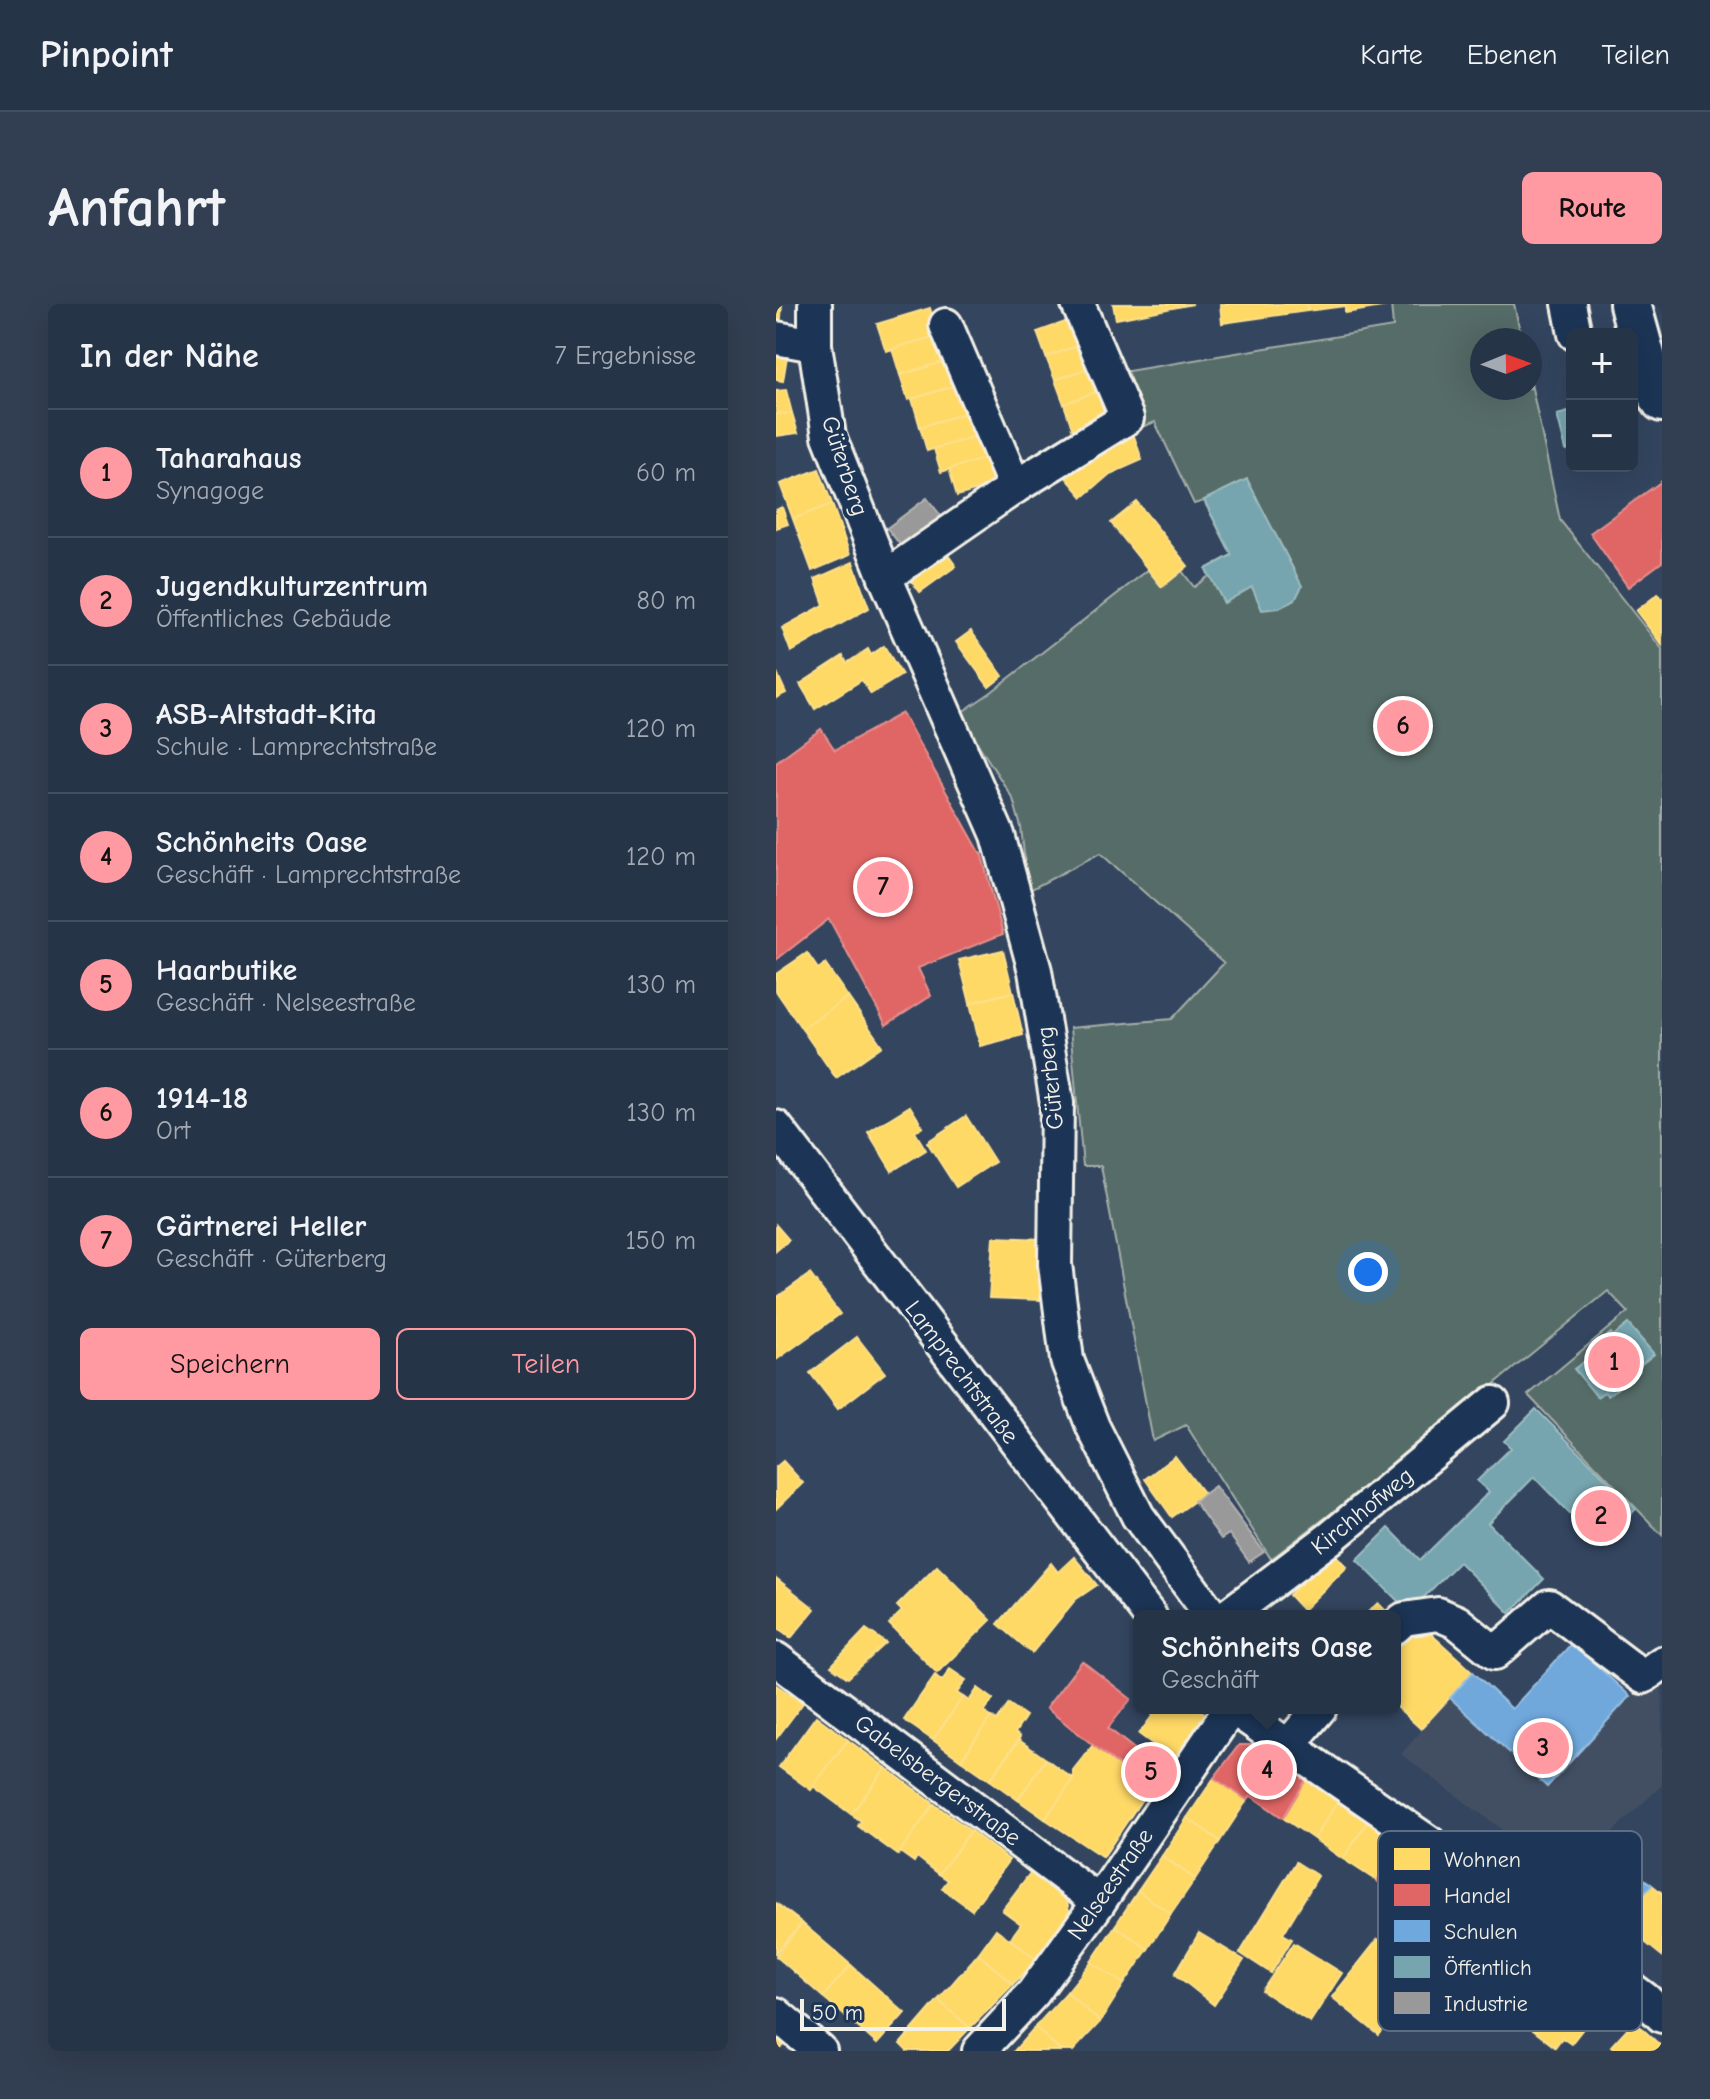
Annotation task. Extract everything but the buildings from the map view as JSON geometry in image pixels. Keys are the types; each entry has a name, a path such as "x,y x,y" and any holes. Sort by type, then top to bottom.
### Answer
{"main road":[{"path":"1630,304 1651,380 1662,401"}],"street":[{"name":"Güterberg","path":"815,304 815,345 829,436 885,577 998,835 1035,971 1057,1103 1055,1264 1067,1360 1093,1427 1138,1516 1208,1610"},
{"path":"885,577 1015,487 1127,418 1078,304"},
{"path":"1569,304 1574,328"},
{"path":"946,325 1015,487"},
{"path":"776,338 815,345"},
{"name":"Lamprechtstraße","path":"776,1127 1145,1610"},
{"name":"Kirchhofweg","path":"1235,1610 1329,1539 1493,1403"},
{"path":"1401,1622 1438,1614 1457,1622 1495,1653 1549,1606 1643,1677 1662,1663"},
{"name":"Gabelsbergerstraße","path":"776,1659 1099,1902"},
{"name":"Nelseestraße","path":"979,2051 1033,1993 1228,1714"},
{"path":"1240,1714 1411,1831"},
{"path":"1287,1747 1315,1714"},
{"path":"776,2014 820,2051"}],"shaded area":[{"path":"1572,1643 1630,1696 1662,1673 1662,1785 1614,1831 1504,1831 1401,1754 1473,1672 1512,1708"}],"green space":[{"path":"1391,304 1514,304 1519,328 1470,328 1470,400 1534,400 1560,520 1662,649 1662,1535 1528,1395 1628,1312 1608,1291 1405,1457 1271,1559 1186,1425 1153,1441 1101,1166 1083,1166 1070,1028 1172,1019 1224,963 1100,853 1028,891 1021,827 1013,799 959,714 1148,570 1162,587 1182,571 1194,587 1209,576 1206,569 1232,555 1204,501 1194,504 1155,422 1142,427 1122,372 1393,327"}],"place":[{"name":"1914-18","path":"1403,726"},
{"name":"Gärtnerei Heller","path":"883,887"},
{"name":"Taharahaus","path":"1614,1362"},
{"name":"Jugendkulturzentrum","path":"1601,1516"},
{"name":"ASB-Altstadt-Kita","path":"1543,1748"},
{"name":"Schönheits Oase","path":"1267,1770"},
{"name":"Haarbutike","path":"1151,1772"}]}
